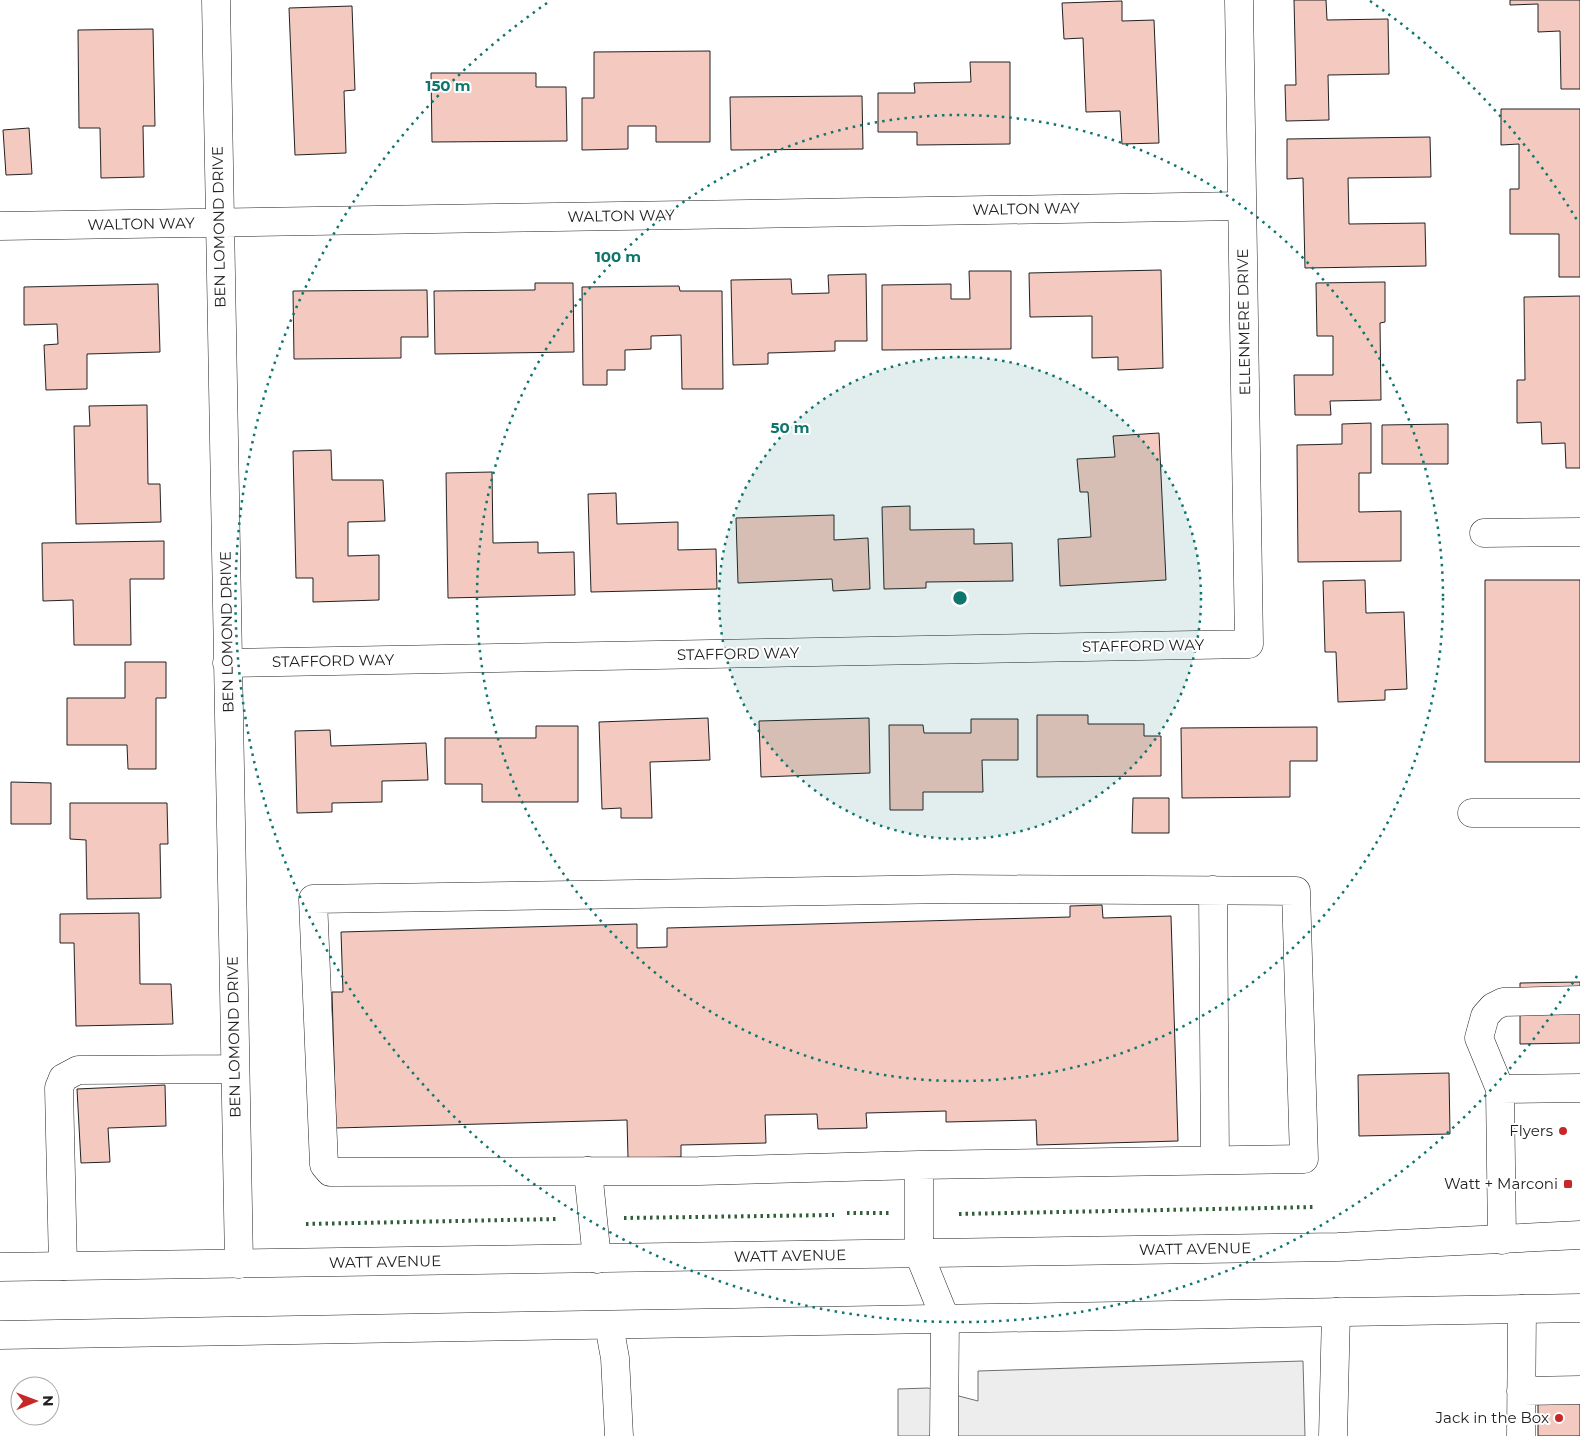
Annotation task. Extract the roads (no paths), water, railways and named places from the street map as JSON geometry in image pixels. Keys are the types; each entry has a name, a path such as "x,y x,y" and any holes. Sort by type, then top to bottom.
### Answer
{"street":[{"name":"BEN LOMOND DRIVE","path":"216,0 218,223 239,1264"},
{"name":"ELLENMERE DRIVE","path":"1239,0 1249,644"},
{"name":"WALTON WAY","path":"0,226 1242,206"},
{"path":"1484,533 1580,532"},
{"name":"STAFFORD WAY","path":"227,664 1249,644"},
{"path":"1472,813 1580,813"},
{"path":"952,889 1212,890 1296,891 1304,1159 919,1165 699,1171 330,1172 324,1166 313,899 952,889"},
{"path":"1212,890 1215,1160"},
{"path":"1502,1240 1500,1089 1479,1038 1485,1016 1493,1007 1503,1002 1580,1000"},
{"path":"63,1266 59,1088 63,1078 78,1070 235,1069"},
{"path":"1500,1089 1580,1088"},
{"path":"919,1165 919,1254 944,1318 944,1436"},
{"path":"588,1171 597,1259"},
{"name":"WATT AVENUE","path":"0,1267 1338,1247 1580,1235"},
{"path":"0,1335 1580,1308"},
{"path":"1521,1436 1522,1309"},
{"path":"1333,1436 1336,1312"},
{"path":"609,1325 615,1358 619,1436"},
{"path":"1521,1391 1580,1390"}],"place":[{"name":"Flyers","path":"1563,1131"},
{"name":"Watt + Marconi","path":"1568,1184"},
{"name":"Jack in the Box","path":"1559,1418"}]}
